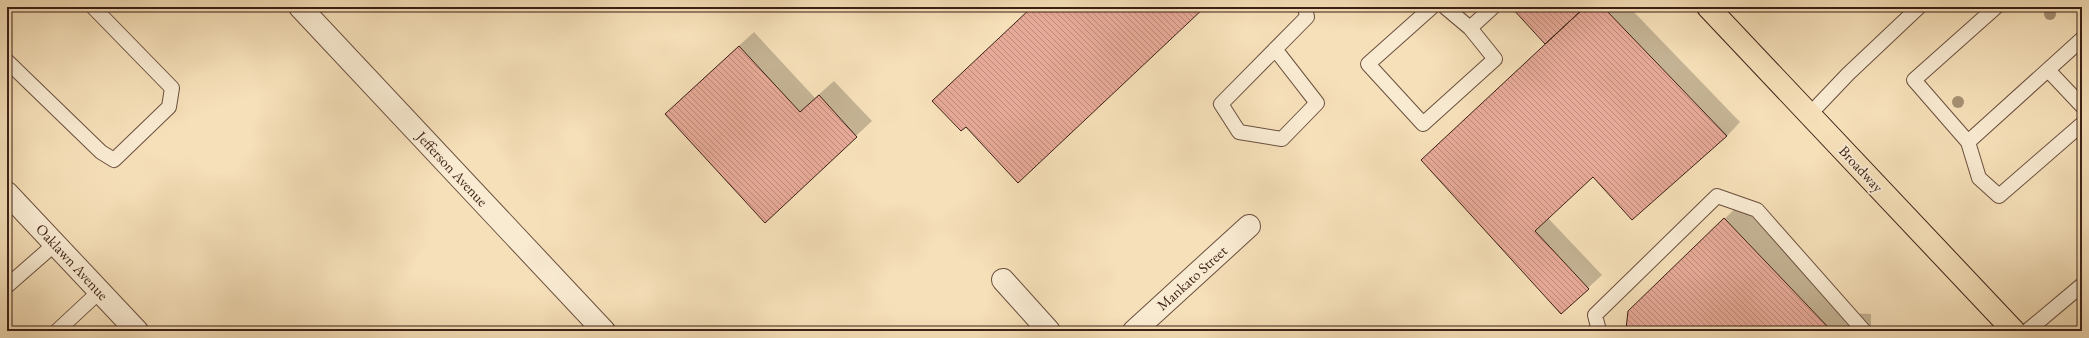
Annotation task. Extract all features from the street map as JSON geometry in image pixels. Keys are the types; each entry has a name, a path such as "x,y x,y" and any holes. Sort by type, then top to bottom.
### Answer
{"main road":[{"name":"Broadway","path":"1708,7 2014,331"}],"street":[{"name":"Jefferson Avenue","path":"300,7 604,331"},
{"name":"Oaklawn Avenue","path":"7,193 137,331"},
{"name":"Mankato Street","path":"1134,331 1249,226"},
{"path":"1003,280 1049,331"}],"lane":[{"path":"7,61 101,152 114,160 168,107 172,88 93,7"},
{"path":"1275,49 1317,103 1282,139 1240,132 1220,104 1275,49 1307,17 1305,7"},
{"path":"1432,7 1368,64 1423,124 1495,59 1470,28 1446,7"},
{"path":"1470,28 1493,7"},
{"path":"1809,115 1848,74 1919,7"},
{"path":"1996,7 1914,80 1968,142 1979,178 1999,196 2082,124"},
{"path":"1968,142 2082,39"},
{"path":"2048,70 2082,106"},
{"path":"1599,331 1596,315 1717,196 1757,210 1864,331"},
{"path":"7,286 56,244"},
{"path":"2027,331 2082,285"},
{"path":"57,331 100,291"}],"building":[{"path":"1032,7 1205,7 1018,183 966,127 961,131 932,101"},
{"path":"1511,7 1585,7 1545,44"},
{"path":"1585,7 1603,7 1727,136 1632,220 1593,177 1535,231 1589,289 1561,314 1421,160"},
{"path":"739,46 800,112 819,95 857,137 765,223 665,114"},
{"path":"1724,218 1829,328 1857,329 1857,331 1629,331 1626,329 1628,311"}]}
